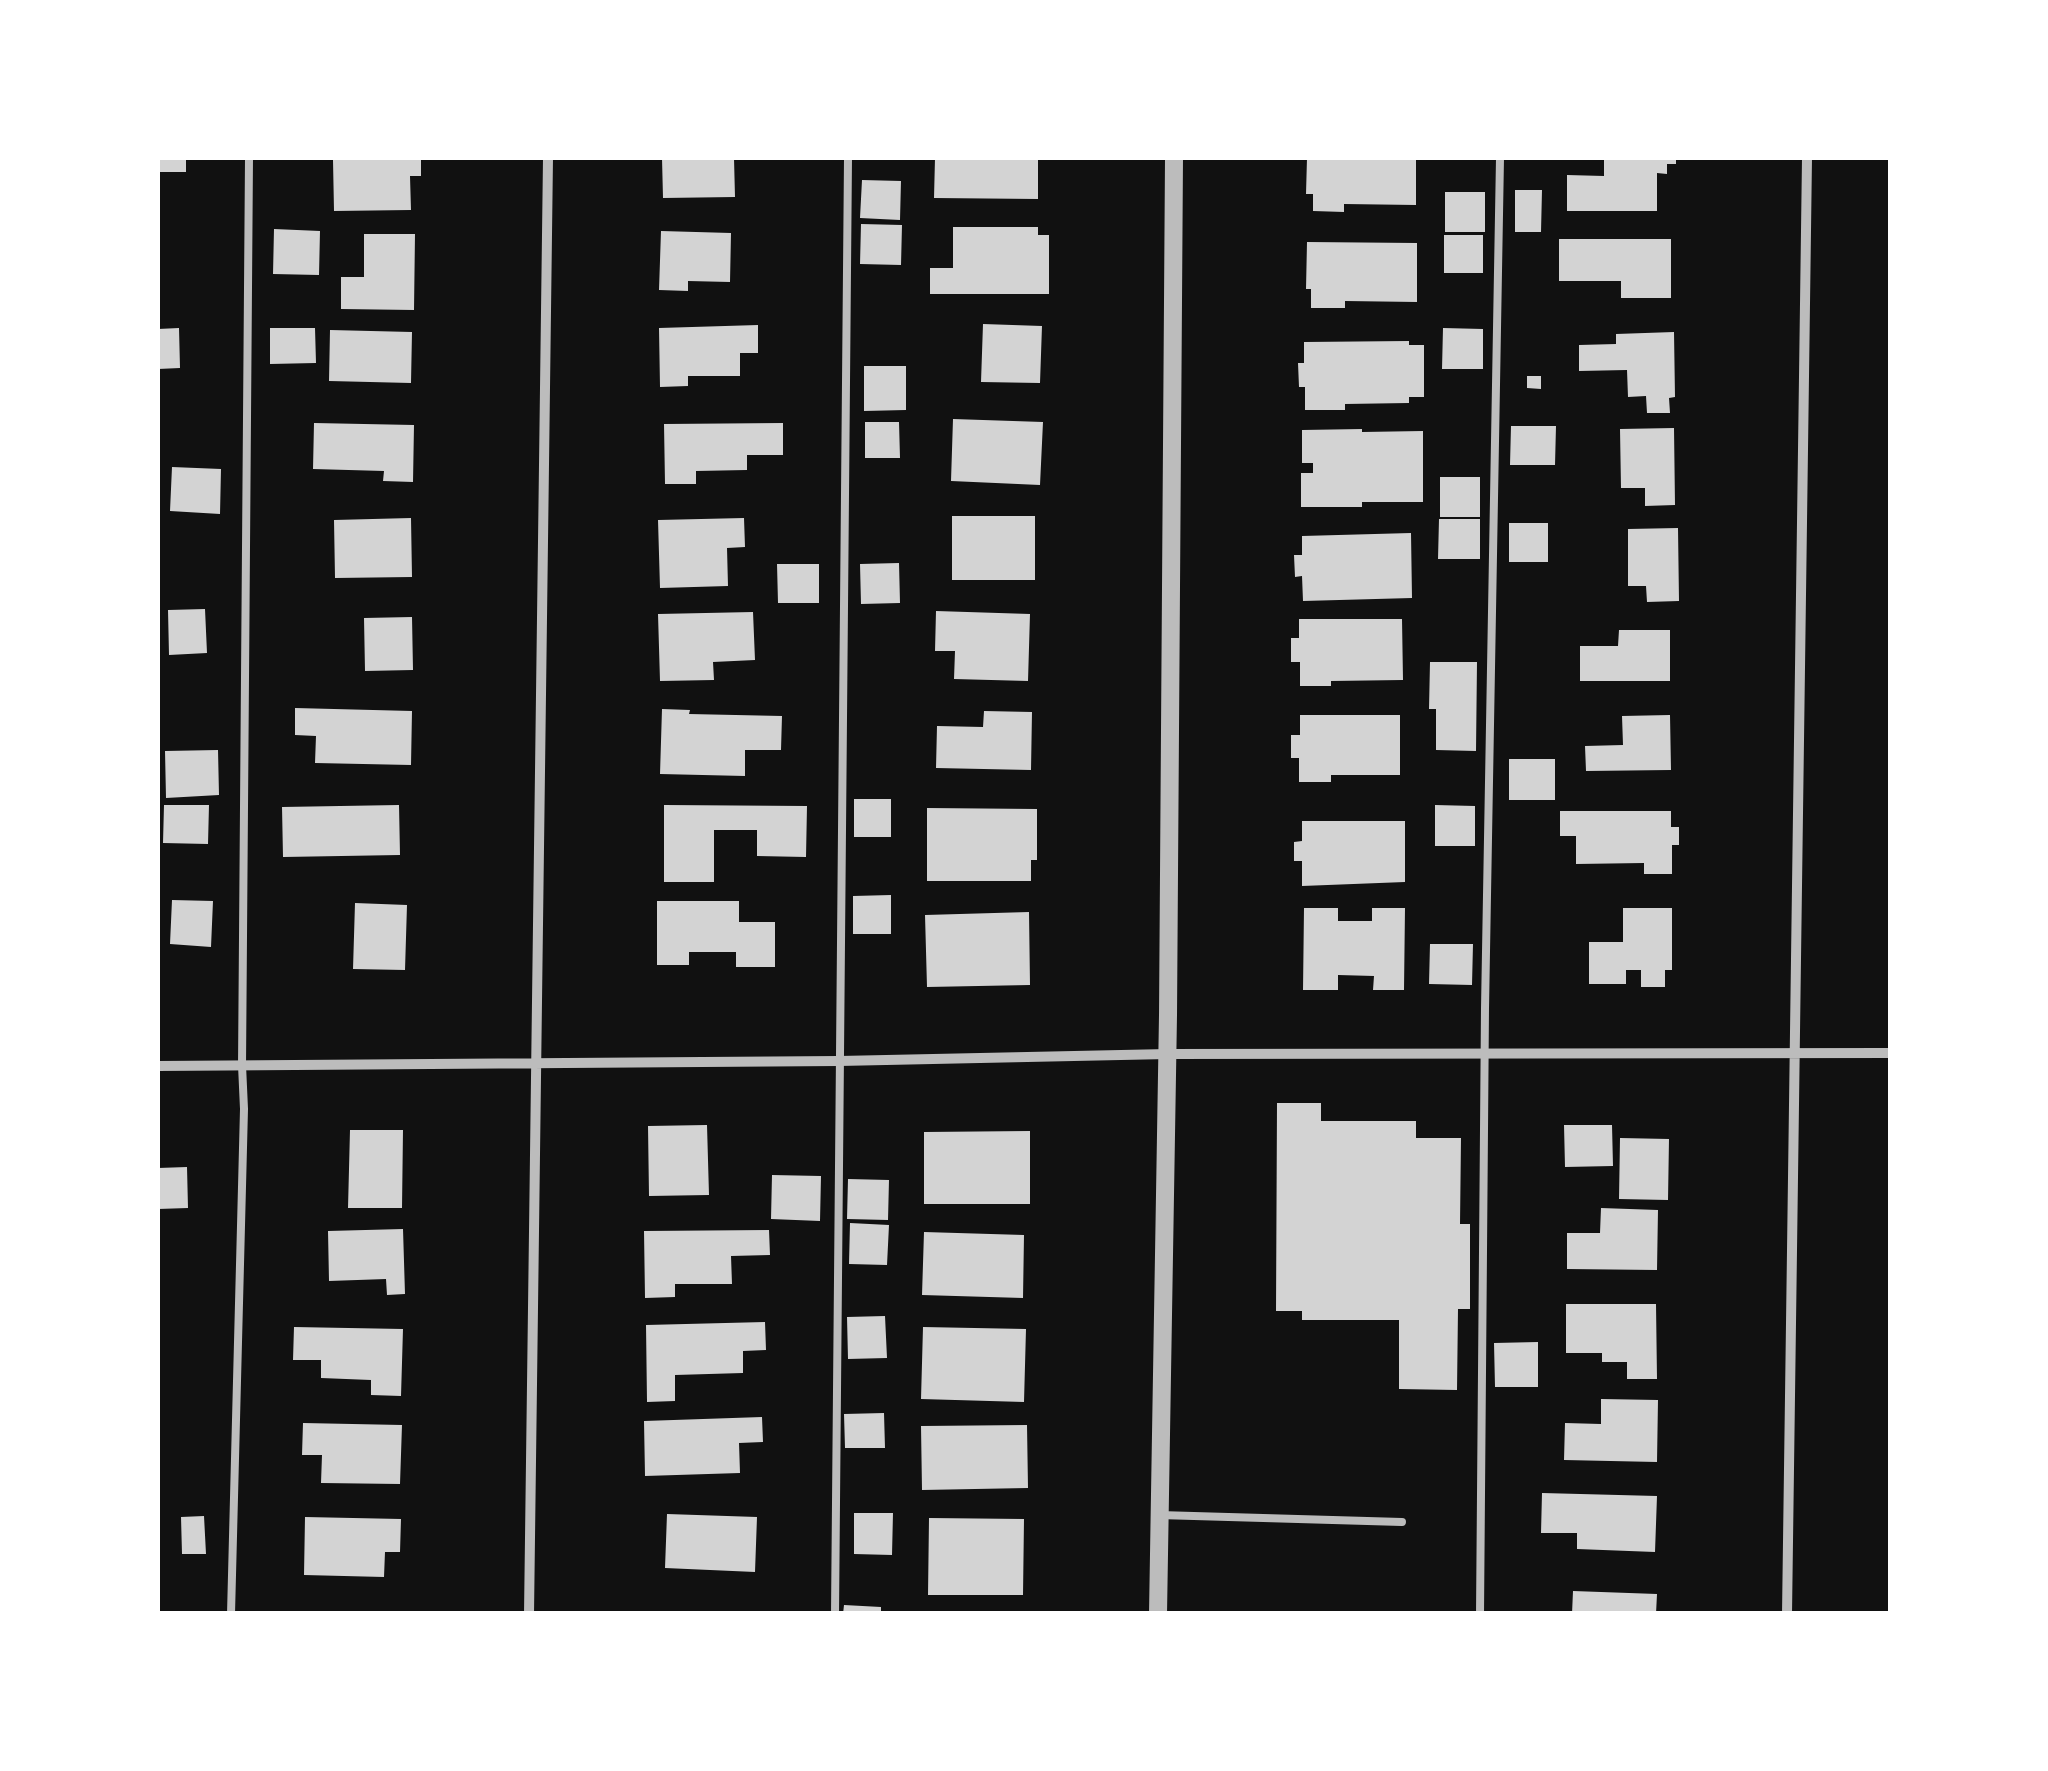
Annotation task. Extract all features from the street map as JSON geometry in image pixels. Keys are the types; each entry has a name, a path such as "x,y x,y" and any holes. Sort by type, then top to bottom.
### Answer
{"street":[{"path":"529,1614 548,158"},
{"path":"1158,1614 1168,1054 1174,158"},
{"path":"1788,1614 1807,158"},
{"path":"158,1066 839,1061 1168,1054 1890,1054"}],"lane":[{"path":"231,1614 244,1110 250,158"},
{"path":"836,1614 848,158"},
{"path":"1480,1614 1500,158"},
{"path":"1159,1515 1402,1522"}],"building":[{"path":"158,158 186,158 186,172 158,172"},
{"path":"421,158 421,176 410,176 411,210 334,211 333,160"},
{"path":"662,158 734,158 735,197 663,198"},
{"path":"935,158 1038,158 1038,199 934,198"},
{"path":"1307,158 1416,158 1416,205 1344,204 1344,212 1313,211 1313,194 1306,194"},
{"path":"1604,158 1676,158 1676,164 1667,164 1667,174 1657,173 1657,211 1567,211 1567,175 1604,176"},
{"path":"862,180 901,181 900,220 860,218"},
{"path":"1515,190 1542,190 1541,232 1515,232"},
{"path":"1445,192 1485,192 1485,232 1445,232"},
{"path":"861,224 902,225 901,265 860,264"},
{"path":"953,227 1038,227 1038,235 1049,235 1049,294 930,294 930,268 953,268"},
{"path":"274,229 320,231 319,275 273,274"},
{"path":"661,231 731,233 730,282 688,281 688,291 659,290"},
{"path":"364,234 415,234 414,310 341,309 341,277 364,277"},
{"path":"1444,235 1483,235 1483,273 1444,273"},
{"path":"1559,239 1671,239 1671,298 1621,298 1621,281 1559,281"},
{"path":"1307,242 1417,243 1417,302 1345,301 1345,308 1311,308 1311,289 1306,289"},
{"path":"983,324 1042,326 1040,383 981,382"},
{"path":"758,325 758,353 740,353 740,376 688,376 688,386 660,387 659,328"},
{"path":"179,328 180,368 158,369 158,329"},
{"path":"270,328 315,328 316,363 270,364"},
{"path":"1443,328 1483,329 1483,369 1442,369"},
{"path":"330,330 412,332 411,383 329,381"},
{"path":"1674,332 1675,397 1669,398 1670,413 1647,413 1646,396 1628,397 1627,370 1579,371 1579,345 1616,344 1616,334"},
{"path":"1409,341 1409,345 1424,345 1424,397 1409,397 1409,403 1345,404 1345,410 1305,410 1305,387 1299,387 1298,363 1304,363 1304,342"},
{"path":"864,366 906,366 906,410 864,411"},
{"path":"1527,376 1541,376 1541,389 1527,388"},
{"path":"953,419 1043,422 1040,485 951,481"},
{"path":"865,422 899,422 900,458 865,458"},
{"path":"314,423 414,425 413,482 383,481 384,471 313,469"},
{"path":"783,423 783,455 747,455 747,470 696,471 696,484 665,484 664,424"},
{"path":"1511,426 1556,426 1555,465 1510,465"},
{"path":"1674,428 1675,505 1645,506 1645,488 1621,488 1620,429"},
{"path":"1302,430 1423,431 1423,502 1301,507 1301,473 1313,473 1313,463 1302,463"},
{"path":"172,467 221,469 220,514 170,511"},
{"path":"1440,477 1480,477 1480,517 1440,517"},
{"path":"952,516 1035,516 1035,580 952,580"},
{"path":"411,518 412,577 335,578 334,520"},
{"path":"744,518 745,547 727,548 728,586 660,588 658,520"},
{"path":"1439,519 1480,519 1480,559 1438,559"},
{"path":"1509,523 1548,523 1548,562 1509,562"},
{"path":"1678,528 1679,601 1647,602 1646,586 1628,586 1628,529"},
{"path":"1411,533 1412,598 1303,601 1302,576 1295,577 1294,555 1302,555 1302,536"},
{"path":"899,563 900,603 861,604 860,564"},
{"path":"777,564 819,564 819,603 778,603"},
{"path":"205,609 207,653 169,655 168,610"},
{"path":"936,611 1030,614 1028,681 954,679 955,651 935,651"},
{"path":"753,612 755,660 713,662 714,680 660,681 658,614"},
{"path":"412,617 413,670 365,671 364,618"},
{"path":"1299,619 1402,619 1403,680 1331,681 1331,686 1300,686 1300,662 1291,662 1291,638 1299,638"},
{"path":"1619,630 1670,630 1670,681 1580,681 1580,646 1618,646"},
{"path":"1430,662 1477,662 1476,751 1436,750 1436,709 1429,709"},
{"path":"295,708 412,711 411,765 315,763 316,736 295,735"},
{"path":"662,709 690,710 689,714 782,716 781,750 745,750 745,776 660,774"},
{"path":"984,711 1032,712 1031,770 936,768 937,726 983,727"},
{"path":"1300,715 1400,715 1400,775 1331,775 1331,782 1299,782 1299,758 1291,758 1291,735 1300,735"},
{"path":"1670,715 1671,770 1586,771 1585,746 1623,745 1622,716"},
{"path":"218,750 219,795 166,798 165,751"},
{"path":"1509,759 1555,759 1555,800 1509,800"},
{"path":"854,799 891,799 891,837 854,837"},
{"path":"164,805 209,805 208,844 163,843"},
{"path":"399,805 400,855 283,857 282,807"},
{"path":"664,805 807,806 806,857 757,856 757,830 714,830 714,882 664,882"},
{"path":"1435,805 1475,806 1475,846 1435,846"},
{"path":"927,808 1037,809 1037,860 1031,860 1031,881 927,881"},
{"path":"1560,811 1671,811 1671,827 1679,827 1679,845 1672,845 1672,874 1644,874 1644,863 1576,864 1576,836 1560,836"},
{"path":"1302,821 1405,821 1405,882 1302,886 1302,861 1294,861 1294,842 1302,841"},
{"path":"891,895 891,934 853,934 853,896"},
{"path":"172,900 213,901 211,947 170,944"},
{"path":"657,901 739,901 739,922 775,922 775,967 736,967 736,952 689,952 689,965 657,965"},
{"path":"355,903 407,905 405,970 353,969"},
{"path":"1304,908 1338,908 1338,921 1372,921 1372,908 1405,908 1404,990 1373,990 1374,976 1338,975 1338,990 1303,990"},
{"path":"1623,908 1672,908 1672,970 1665,970 1665,987 1641,987 1641,970 1626,970 1626,984 1589,984 1589,942 1623,942"},
{"path":"1029,912 1030,985 927,987 925,915"},
{"path":"1430,944 1473,944 1472,985 1429,984"},
{"path":"1277,1103 1321,1103 1321,1121 1416,1121 1416,1138 1461,1138 1460,1224 1470,1224 1470,1309 1458,1309 1457,1390 1399,1389 1399,1320 1302,1320 1302,1311 1276,1311"},
{"path":"707,1125 709,1195 649,1196 648,1126"},
{"path":"1564,1125 1612,1125 1613,1166 1565,1167"},
{"path":"350,1130 403,1130 402,1208 348,1208"},
{"path":"1030,1131 1030,1204 924,1204 924,1132"},
{"path":"1620,1138 1669,1139 1668,1200 1619,1199"},
{"path":"187,1167 188,1208 158,1209 158,1168"},
{"path":"772,1175 821,1176 820,1221 771,1219"},
{"path":"848,1179 889,1180 888,1220 847,1219"},
{"path":"1601,1208 1658,1210 1657,1270 1567,1269 1567,1233 1600,1233"},
{"path":"850,1223 889,1225 887,1265 849,1264"},
{"path":"403,1229 405,1294 387,1295 386,1279 329,1281 328,1231"},
{"path":"769,1230 770,1255 731,1256 732,1284 675,1284 675,1297 645,1298 644,1231"},
{"path":"924,1232 1024,1235 1023,1298 922,1295"},
{"path":"1566,1304 1656,1304 1657,1379 1627,1379 1627,1362 1602,1362 1602,1353 1566,1353"},
{"path":"885,1316 887,1358 848,1359 847,1317"},
{"path":"765,1322 766,1350 743,1351 743,1373 675,1375 675,1401 647,1402 646,1325"},
{"path":"294,1327 403,1329 401,1396 371,1395 371,1380 321,1378 321,1360 293,1360"},
{"path":"923,1327 1026,1329 1024,1402 921,1399"},
{"path":"1538,1342 1538,1387 1495,1387 1494,1343"},
{"path":"1601,1399 1658,1400 1657,1462 1564,1460 1565,1423 1601,1424"},
{"path":"884,1413 885,1448 845,1448 844,1414"},
{"path":"762,1417 763,1442 739,1443 740,1473 645,1476 644,1421"},
{"path":"303,1423 402,1425 400,1484 321,1483 322,1455 302,1455"},
{"path":"1027,1425 1028,1488 922,1490 921,1426"},
{"path":"1542,1493 1657,1496 1655,1552 1577,1549 1577,1533 1541,1533"},
{"path":"854,1513 893,1513 892,1555 854,1554"},
{"path":"667,1514 757,1517 755,1572 665,1568"},
{"path":"204,1516 206,1554 182,1554 181,1517"},
{"path":"305,1517 401,1519 400,1552 385,1552 384,1577 304,1575"},
{"path":"929,1518 1024,1519 1023,1595 928,1595"},
{"path":"1573,1591 1657,1594 1656,1614 1572,1614"},
{"path":"844,1605 881,1607 881,1614 843,1614"}]}
